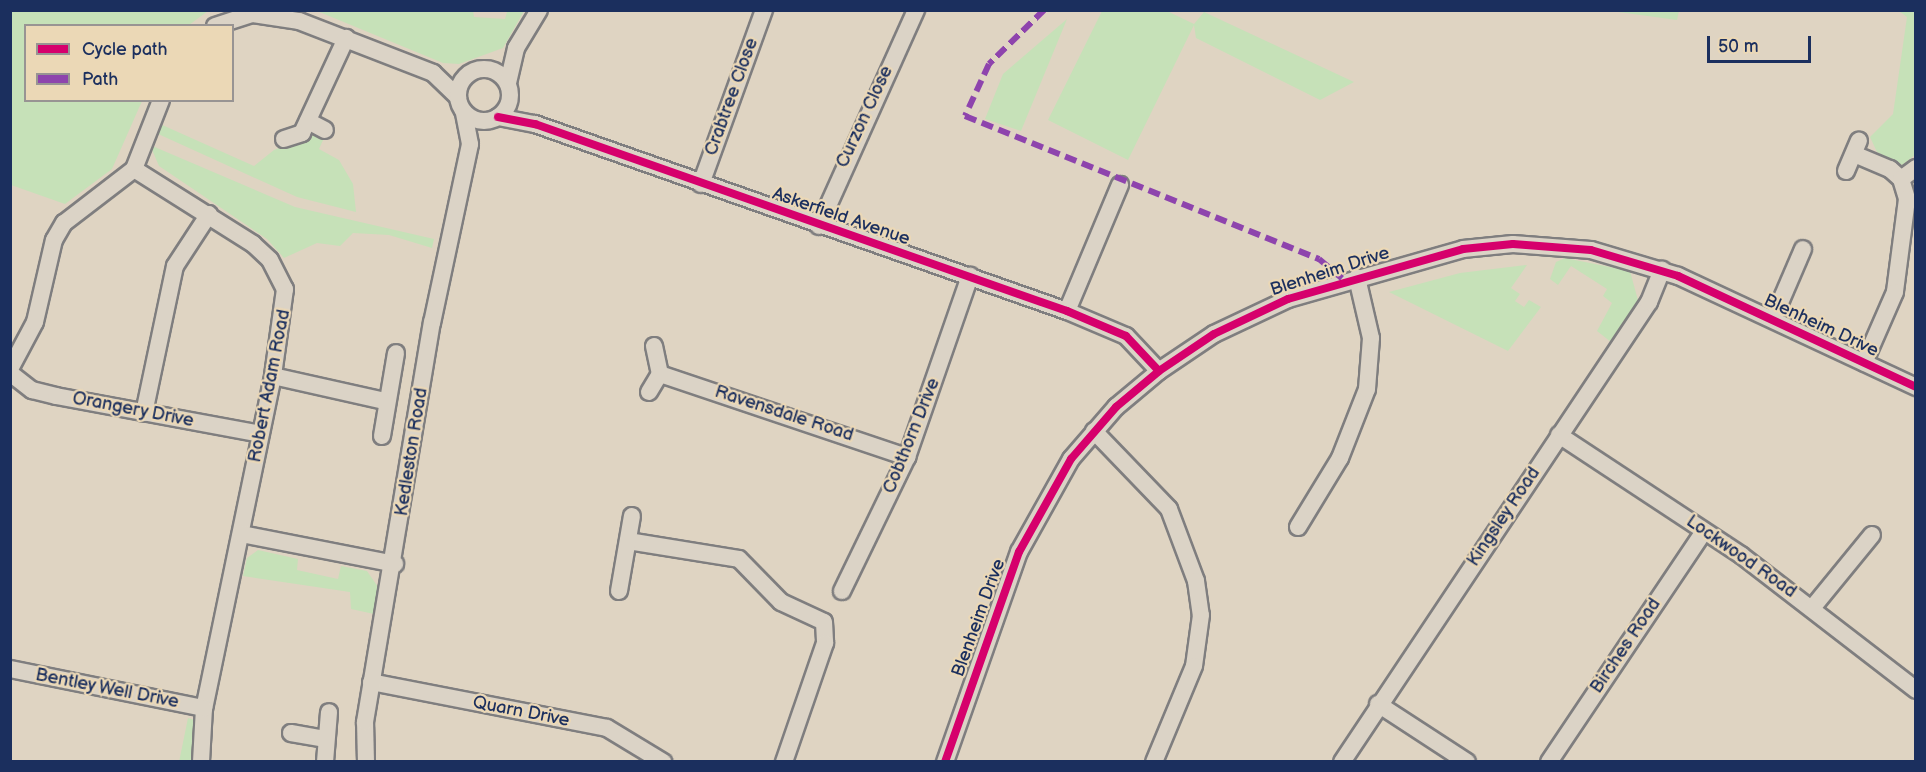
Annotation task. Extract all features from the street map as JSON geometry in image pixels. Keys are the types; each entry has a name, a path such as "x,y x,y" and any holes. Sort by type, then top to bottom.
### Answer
{"street":[{"path":"470,144 495,118 509,89 516,48 539,10"},
{"name":"Crabtree Close","path":"701,184 764,10"},
{"name":"Curzon Close","path":"819,226 916,10"},
{"path":"221,24 253,14 276,15 346,38 433,73 469,73 486,69 516,48"},
{"path":"284,139 302,133 346,38"},
{"path":"486,69 509,89"},
{"path":"433,73 461,105 480,121 495,118"},
{"path":"461,105 469,73"},
{"name":"Askerfield Avenue","path":"509,89 535,124"},
{"path":"10,371 35,322 54,240 64,223 134,169 160,102"},
{"name":"Kedleston Road","path":"366,762 371,682 395,564 432,323 470,144 461,105"},
{"name":"Askerfield Avenue","path":"495,118 535,124 819,226 1067,311 1126,336 1159,371"},
{"path":"308,121 325,130"},
{"path":"1846,171 1857,147 1901,179 1907,207 1898,277 1864,363"},
{"path":"1901,179 1916,168"},
{"name":"Robert Adam Road","path":"134,169 209,214 253,244 280,274 286,302 273,376 204,708 201,762"},
{"path":"1067,311 1120,195"},
{"path":"144,412 176,266 209,214"},
{"name":"Blenheim Drive","path":"945,762 1019,552 1047,496 1094,431 1159,371 1250,315 1357,278 1464,249 1513,244 1591,250 1662,270 1773,319 1916,387"},
{"name":"Blenheim Drive","path":"1773,319 1803,249"},
{"name":"Kingsley Road","path":"1342,762 1378,704 1648,302 1662,270"},
{"name":"Cobthorn Drive","path":"842,591 907,457 970,276"},
{"path":"1298,527 1340,458 1367,389 1371,338 1357,278"},
{"path":"650,392 660,374 654,346"},
{"path":"382,436 385,401 396,353"},
{"name":"Orangery Drive","path":"10,371 32,390 261,434"},
{"name":"Ravensdale Road","path":"660,374 907,457"},
{"path":"273,376 385,401"},
{"path":"1094,431 1169,509 1197,581 1201,615 1194,666 1154,762"},
{"name":"Lockwood Road","path":"1559,435 1704,531 1813,607 1916,690"},
{"path":"619,591 632,516"},
{"name":"Birches Road","path":"1549,762 1704,531"},
{"path":"241,534 395,564"},
{"path":"1813,607 1872,535"},
{"path":"628,541 739,559 782,602 824,622 825,643 784,762"},
{"name":"Bentley Well Drive","path":"10,669 204,708"},
{"name":"Quarn Drive","path":"371,682 607,728 663,762"},
{"path":"1378,704 1467,762"},
{"path":"325,762 324,739 328,712"},
{"path":"291,733 324,739"}],"green space":[{"path":"11,10 208,11 190,24 24,24 24,102 142,102 112,169 65,204 11,185"},
{"path":"473,10 474,17 505,19 507,12 502,11 524,11 503,48 459,64 443,63 317,11"},
{"path":"1102,11 1167,11 1194,24 1204,12 1354,82 1320,100 1196,38 1194,25 1128,160 1048,120"},
{"path":"1611,11 1679,11 1677,20"},
{"path":"1899,11 1916,11 1915,155 1902,165 1877,152 1870,137 1893,114 1907,17"},
{"path":"1067,19 1021,131 985,119 1003,74"},
{"path":"160,124 254,166 274,150 314,134 324,138 319,149 339,160 353,184 356,212 297,197 156,133"},
{"path":"150,145 295,207 434,239 432,248 389,235 353,233 340,246 317,243 284,258 267,239 159,166"},
{"path":"1565,258 1630,271 1639,304 1611,342 1597,331 1612,303 1603,296 1607,289 1571,266 1558,285 1550,279 1556,262"},
{"path":"1527,265 1511,288 1520,294 1515,301 1524,307 1529,300 1541,307 1508,351 1389,292 1460,273"},
{"path":"258,550 298,559 297,570 338,579 341,566 367,571 378,587 374,614 351,609 350,592 243,576 247,558"},
{"path":"188,718 194,720 195,761 179,762"}],"marked path":[{"path":"1044,10 989,64 965,116 1319,259 1345,281"}],"cycle path":[{"path":"498,117 535,124 1067,311 1126,336 1159,371"},
{"path":"945,762 1019,552 1071,459 1116,407 1159,371 1214,334 1288,299 1463,249 1513,244 1591,250 1678,276 1916,387"}]}
